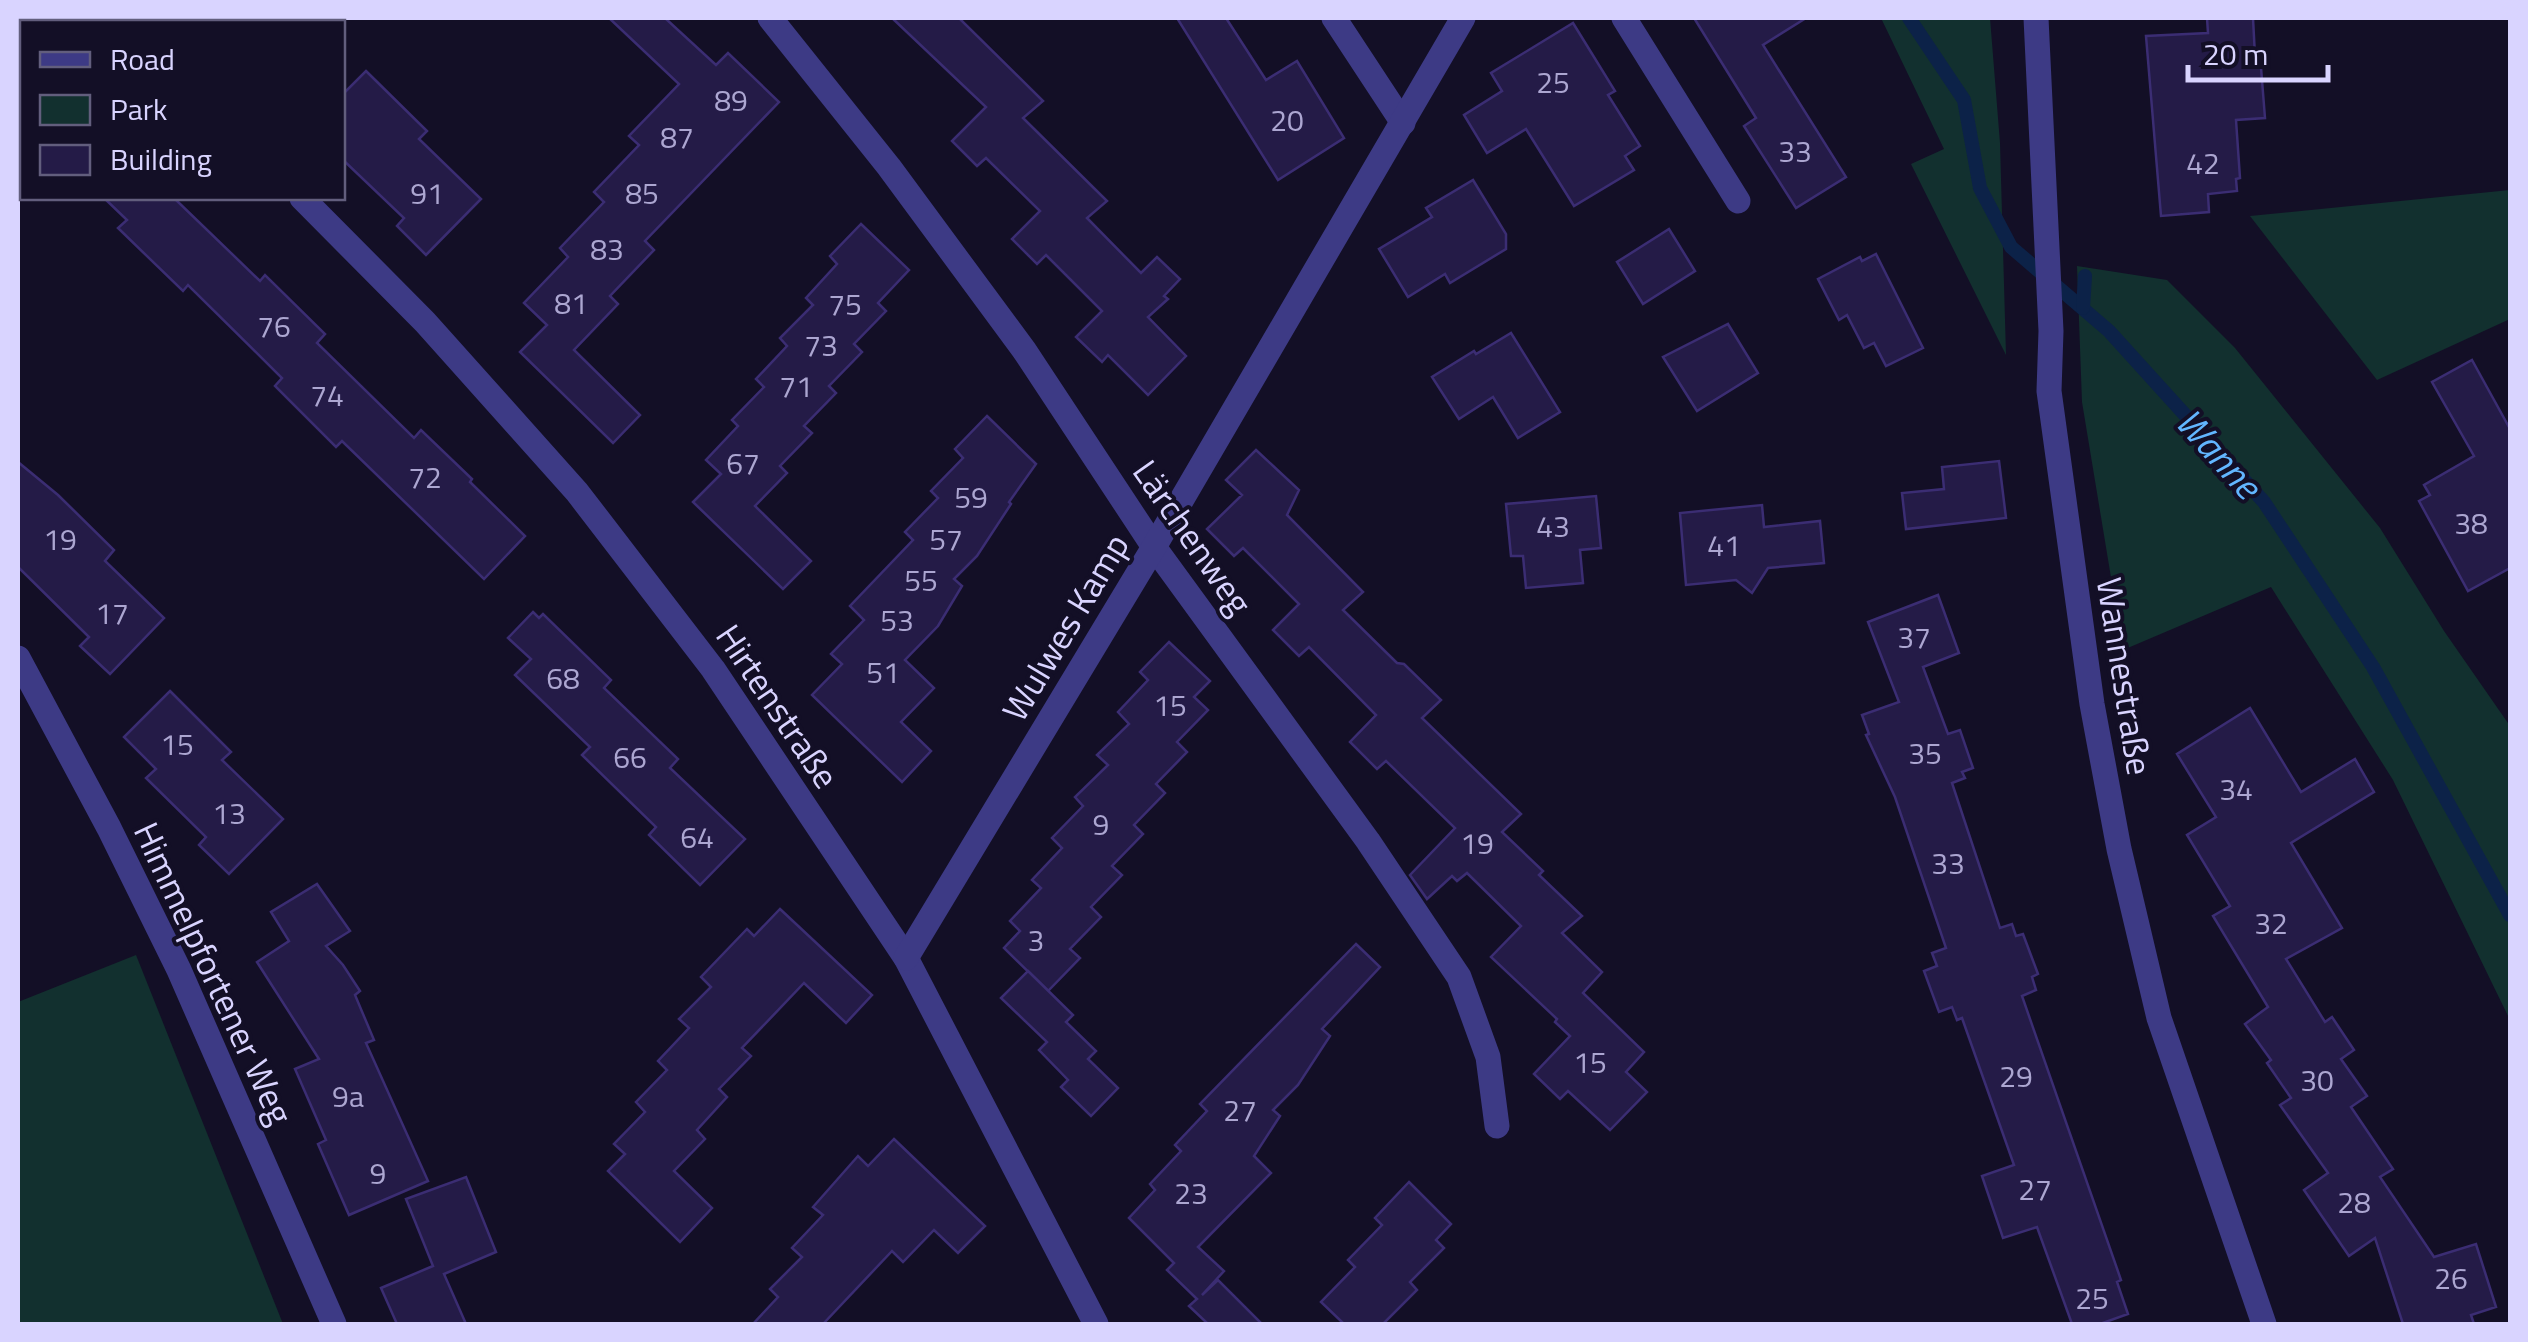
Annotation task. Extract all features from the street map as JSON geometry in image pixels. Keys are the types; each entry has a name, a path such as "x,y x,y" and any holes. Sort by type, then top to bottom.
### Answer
{"street":[{"name":"Lärchenweg","path":"770,18 889,167 1024,350 1154,547 1368,840 1459,977 1488,1057 1497,1126"},
{"path":"1334,18 1402,122"},
{"name":"Wulwes Kamp","path":"906,958 1154,547 1463,18"},
{"path":"1624,18 1738,201"},
{"name":"Wannestraße","path":"2036,18 2051,331 2049,392 2092,704 2118,849 2160,1018 2264,1324"},
{"name":"Hirtenstraße","path":"304,200 425,322 578,492 713,670 906,958 1096,1324"},
{"name":"Himmelpfortener Weg","path":"18,662 108,828 178,970 334,1324"}],"green space":[{"path":"1881,18 1990,18 2000,143 2006,355 1911,164 1944,149"},
{"path":"2510,190 2510,319 2377,380 2250,216"},
{"path":"2077,266 2167,280 2235,348 2380,528 2444,631 2510,726 2510,1020 2393,780 2271,587 2123,650 2082,402"},
{"path":"136,955 283,1324 18,1324 18,1002"}],"building":[{"path":"609,18 665,18 716,65 728,53 779,102 645,241 654,250 610,296 618,304 574,350 640,415 613,443 520,352 547,325 524,303 568,257 560,248 604,202 594,192 639,145 629,136 679,84"},
{"path":"892,18 959,18 1043,101 1023,118 1107,201 1087,218 1141,273 1157,257 1180,279 1164,296 1168,299 1148,317 1186,356 1148,395 1108,355 1102,362 1076,337 1102,311 1046,255 1037,264 1012,239 1040,211 986,158 977,166 952,141 986,107"},
{"path":"1177,18 1226,18 1266,80 1297,61 1344,138 1278,180"},
{"path":"1694,18 1806,18 1763,45 1846,177 1796,208 1744,126 1756,118"},
{"path":"2207,18 2253,18 2265,118 2236,120 2240,178 2236,179 2237,191 2208,194 2209,212 2161,216 2146,36 2208,33"},
{"path":"1573,23 1615,91 1608,95 1640,146 1625,156 1634,170 1574,206 1526,129 1487,153 1464,115 1502,91 1491,73"},
{"path":"366,71 427,131 419,139 481,199 426,255 397,226 404,218 345,162 345,92"},
{"path":"1473,180 1506,234 1506,249 1450,283 1445,274 1408,297 1379,249 1432,217 1426,208"},
{"path":"106,200 176,200 260,281 265,275 325,334 317,343 414,438 421,430 525,536 484,579 342,441 336,447 275,386 282,378 188,285 183,291 118,228 127,220"},
{"path":"861,224 909,270 878,303 886,311 854,344 862,352 829,386 836,393 804,426 812,433 780,466 787,473 755,506 811,561 783,589 693,502 721,474 706,460 738,426 732,420 764,387 756,379 787,346 780,338 813,305 806,298 837,264 830,256"},
{"path":"1669,229 1695,271 1643,304 1617,262"},
{"path":"1876,254 1923,348 1886,366 1874,343 1864,348 1847,315 1839,320 1818,279 1860,257 1862,261"},
{"path":"1728,324 1758,373 1697,411 1663,357"},
{"path":"1511,333 1560,412 1518,438 1493,397 1459,419 1432,377"},
{"path":"2472,360 2510,429 2510,568 2468,591 2419,501 2430,495 2424,485 2474,456 2432,382"},
{"path":"987,416 1036,464 977,556 954,579 962,586 938,626 905,660 934,688 901,722 931,751 902,782 812,695 842,664 831,654 864,620 850,606 913,540 905,532 938,498 931,491 963,458 955,449"},
{"path":"1256,450 1299,490 1287,515 1363,592 1343,610 1441,700 1422,718 1521,814 1502,832 1582,916 1562,933 1602,972 1583,993 1644,1052 1626,1072 1647,1092 1610,1130 1568,1091 1560,1099 1534,1074 1570,1036 1491,957 1521,926 1467,873 1457,881 1452,876 1427,899 1410,875 1455,828 1386,761 1377,769 1350,742 1376,715 1309,647 1299,656 1273,630 1299,604 1243,548 1234,556 1207,529 1242,495 1226,480"},
{"path":"1999,461 2006,518 1906,529 1902,493 1944,489 1942,467"},
{"path":"18,462 114,550 105,561 164,618 110,674 80,646 89,637 18,567"},
{"path":"1596,496 1601,548 1580,550 1583,583 1526,588 1523,556 1511,556 1506,504"},
{"path":"1762,505 1764,527 1820,521 1824,563 1768,568 1752,593 1736,580 1686,585 1680,513"},
{"path":"1938,595 1959,653 1923,667 1948,734 1960,730 1973,768 1962,772 1965,778 1952,783 2000,928 2012,924 2016,936 2023,934 2038,974 2032,977 2036,990 2022,996 2121,1280 2117,1282 2128,1314 2100,1324 2072,1324 2037,1227 2003,1238 1982,1176 2014,1165 1962,1018 1957,1020 1952,1007 1939,1012 1924,971 1937,966 1932,953 1946,948 1895,797 1866,735 1869,734 1862,715 1899,702 1868,622"},
{"path":"533,612 539,618 543,614 611,680 604,688 678,759 670,768 745,839 700,885 649,835 656,827 582,755 590,747 515,675 531,659 508,638"},
{"path":"1169,642 1210,681 1194,697 1208,710 1177,742 1187,752 1156,784 1165,793 1134,825 1143,834 1112,866 1122,875 1091,907 1101,917 1070,949 1080,958 1048,991 1004,948 1020,931 1010,921 1041,888 1032,880 1062,848 1052,838 1083,806 1075,797 1108,765 1097,755 1129,724 1118,712 1148,680 1140,672"},
{"path":"170,691 231,752 222,760 283,819 229,874 199,845 206,837 146,778 156,769 124,737"},
{"path":"2250,708 2301,792 2355,759 2374,792 2291,843 2342,928 2286,959 2325,1022 2332,1017 2354,1050 2341,1059 2367,1096 2351,1107 2393,1169 2380,1177 2434,1257 2476,1244 2496,1307 2471,1315 2474,1324 2403,1324 2375,1238 2349,1256 2304,1190 2328,1173 2280,1105 2291,1098 2267,1063 2271,1060 2245,1024 2268,1007 2213,916 2230,906 2187,835 2216,817 2177,754"},
{"path":"317,884 350,931 326,946 360,991 355,995 374,1040 366,1043 428,1181 349,1215 318,1144 326,1140 295,1069 319,1059 257,962 289,941 271,912"},
{"path":"780,909 872,995 846,1023 804,983 742,1048 751,1056 719,1089 727,1097 697,1130 705,1139 674,1171 712,1208 680,1242 608,1171 625,1154 614,1144 645,1112 636,1102 667,1070 658,1061 689,1028 679,1019 711,987 701,977 747,929 754,936"},
{"path":"1356,944 1380,967 1322,1029 1330,1036 1298,1085 1273,1110 1280,1116 1254,1156 1271,1173 1198,1247 1224,1271 1202,1295 1218,1280 1262,1324 1208,1324 1189,1306 1197,1299 1167,1270 1174,1263 1129,1218 1155,1190 1150,1184 1181,1151 1175,1145 1207,1111 1200,1104"},
{"path":"1028,971 1073,1015 1066,1022 1096,1051 1088,1059 1118,1088 1091,1116 1061,1087 1068,1080 1039,1050 1047,1042 1001,998"},
{"path":"894,1139 985,1226 958,1253 934,1230 903,1262 892,1251 823,1324 753,1324 778,1297 770,1289 802,1257 792,1248 823,1215 813,1207 858,1156 868,1166"},
{"path":"466,1177 496,1252 444,1274 466,1324 397,1324 381,1288 433,1266 406,1199"},
{"path":"1409,1182 1451,1224 1436,1240 1444,1248 1410,1282 1417,1290 1383,1324 1344,1324 1321,1302 1355,1267 1348,1260 1382,1225 1375,1218"}],"waterway":[{"name":"Wanne","path":"1909,18 1964,100 1980,188 2011,247 2109,331 2264,502 2373,667 2510,915"},
{"path":"2083,308 2085,276"}]}
